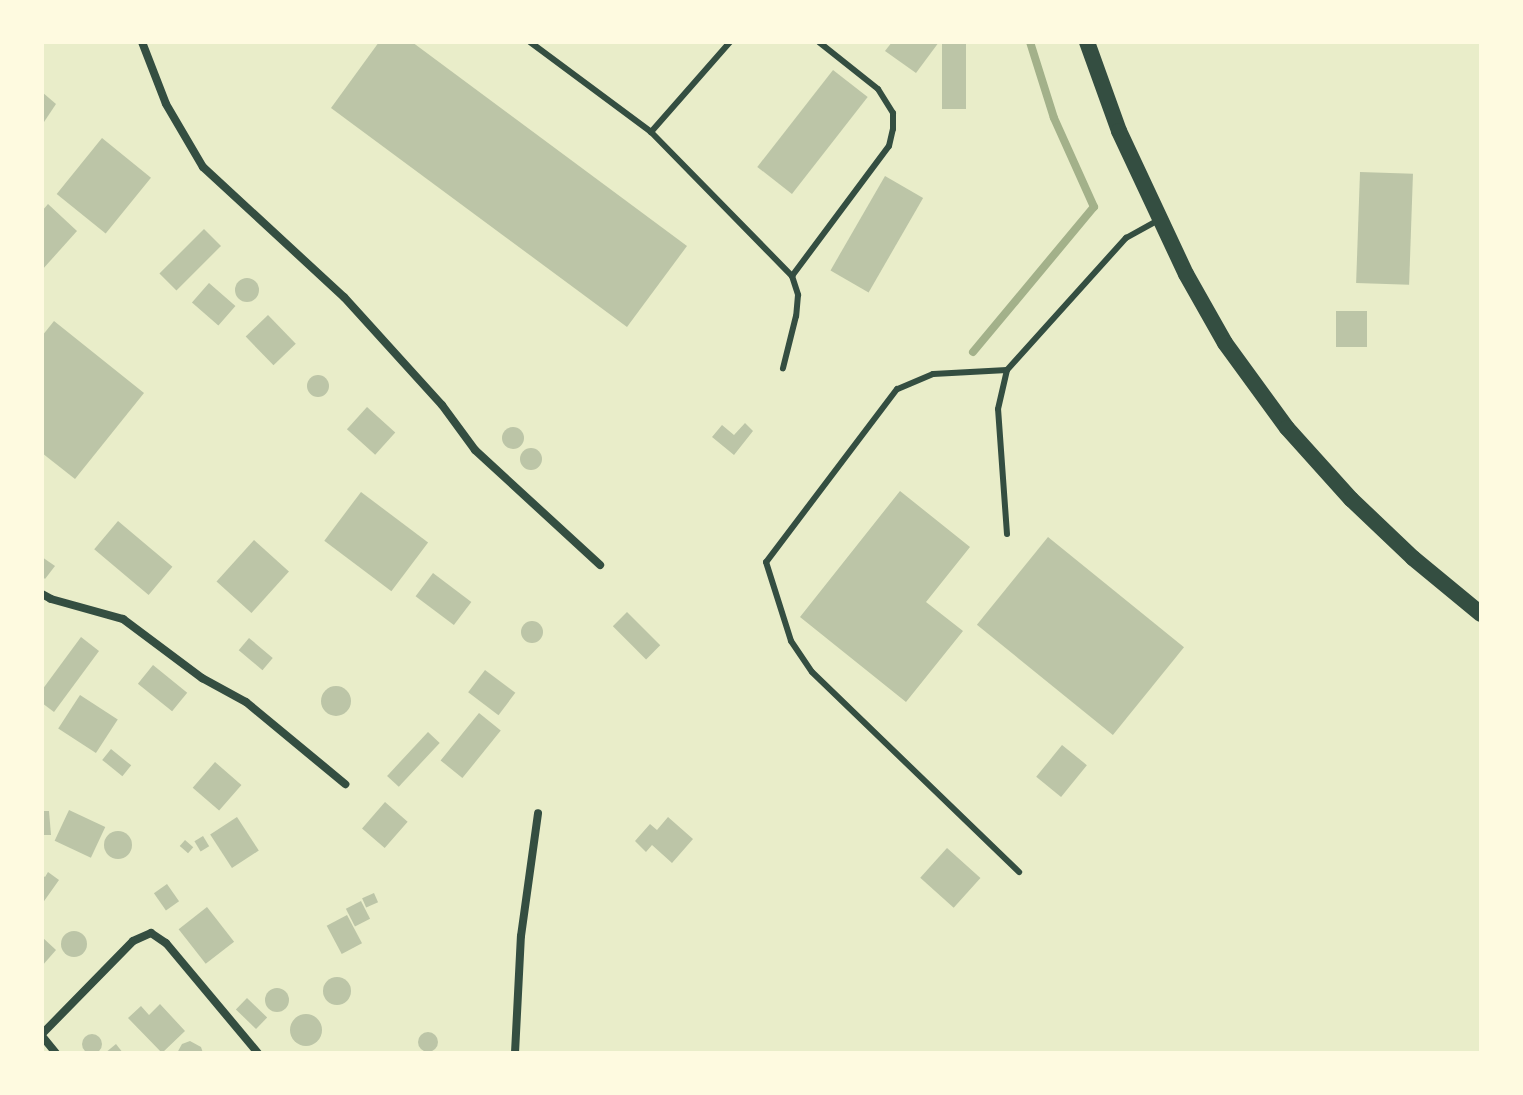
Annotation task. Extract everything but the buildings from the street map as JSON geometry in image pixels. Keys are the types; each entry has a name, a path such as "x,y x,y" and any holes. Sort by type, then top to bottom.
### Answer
{"main road":[{"path":"1087,42 1119,131 1160,219 1225,343 1287,428 1351,499 1413,558 1481,614"}],"street":[{"path":"142,42 166,104 203,167 344,297 442,405 475,450 600,565"},
{"path":"42,594 123,619 202,678 246,702 345,784"},
{"path":"515,1053 521,936 538,813"},
{"path":"56,1053 42,1035 133,941 151,933 166,943 258,1053"}],"lane":[{"path":"530,42 651,132 792,276 798,295 796,316 783,368"},
{"path":"651,132 730,42"},
{"path":"792,276 889,146 893,129 893,113 878,89 819,42"},
{"path":"1007,534 998,409 1007,370 1126,238 1160,219"},
{"path":"1007,370 933,374 897,389 766,562 791,641 812,672 1019,872"}],"waterway":[{"path":"973,352 1094,207 1054,118 1030,42"}]}
